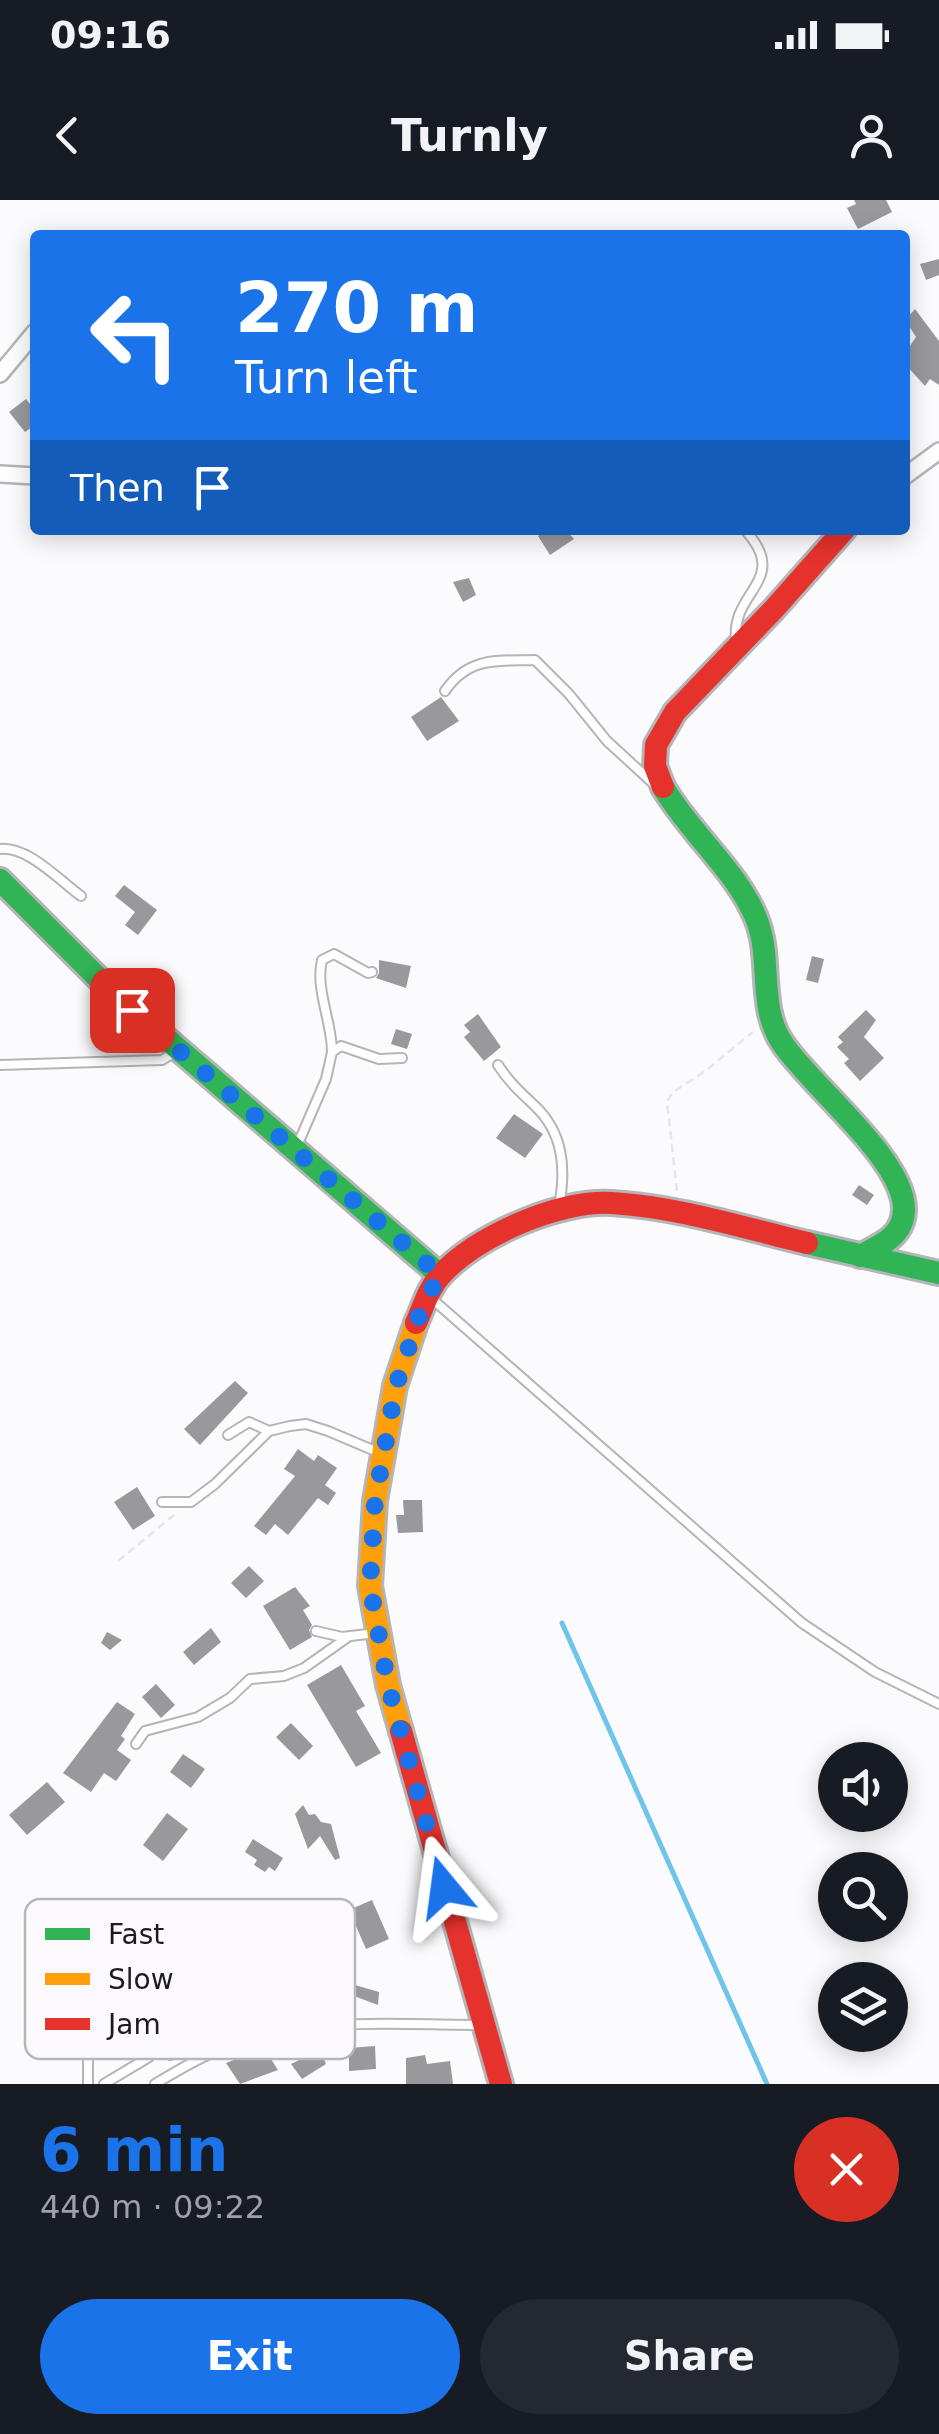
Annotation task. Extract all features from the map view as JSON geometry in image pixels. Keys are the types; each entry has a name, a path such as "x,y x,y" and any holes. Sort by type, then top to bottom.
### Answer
{"street":[{"path":"0,374 30,338"},
{"path":"910,472 939,451"},
{"path":"0,474 30,476"},
{"path":"839,535 687,699 660,733 654,749 654,766 666,795 741,890 755,915 762,936 774,1028 782,1043 880,1158 906,1204 903,1222 894,1236 860,1256"},
{"path":"0,880 110,990 440,1275"},
{"path":"501,2084 401,1734 370,1586 370,1540 400,1366 428,1295 440,1275 508,1227 609,1203 673,1212 939,1273"}],"lane":[{"path":"736,648 734,625 763,570 758,545 749,535"},
{"path":"446,690 452,680 479,662 536,660 607,741 666,795"},
{"path":"0,849 10,848 27,856 81,896"},
{"path":"295,1150 321,1094 332,1052 332,1030 319,981 322,960 334,954 372,972"},
{"path":"332,1052 340,1046 379,1060 402,1058"},
{"path":"0,1064 162,1060 178,1049"},
{"path":"498,1065 510,1085 536,1107 558,1137 562,1188 559,1212"},
{"path":"428,1295 802,1623 875,1672 939,1704"},
{"path":"228,1434 250,1422 268,1431"},
{"path":"162,1502 191,1502 215,1484 268,1431 306,1424 384,1456"},
{"path":"316,1630 348,1637 378,1633"},
{"path":"136,1744 144,1731 198,1717 230,1698 250,1679 284,1676 304,1668 348,1637"},
{"path":"355,2025 484,2025"},
{"path":"104,2084 145,2059"},
{"path":"155,2084 197,2059"}],"path":[{"path":"673,1212 677,1189 667,1102 673,1092 754,1031 771,1010"},
{"path":"118,1561 191,1502"}],"building":[{"path":"854,200 886,200 892,212 858,229 847,208 856,204"},
{"path":"939,259 939,275 926,280 920,264"},
{"path":"915,309 939,341 939,385 930,379 925,386 910,370 910,346 916,337 910,328 910,314"},
{"path":"26,399 30,404 30,428 25,432 9,412"},
{"path":"570,535 574,539 550,555 538,536"},
{"path":"469,578 476,595 463,602 453,582"},
{"path":"441,697 459,721 427,741 411,717"},
{"path":"124,885 157,910 138,935 125,925 135,912 115,896"},
{"path":"812,956 824,959 818,983 806,980"},
{"path":"379,960 411,966 406,988 376,978"},
{"path":"866,1010 876,1020 864,1037 884,1058 860,1081 844,1063 849,1059 837,1047 843,1042 838,1037"},
{"path":"478,1014 501,1047 484,1061 464,1037 470,1032 464,1025"},
{"path":"396,1029 412,1034 407,1049 391,1044"},
{"path":"514,1114 543,1134 525,1158 496,1138"},
{"path":"859,1185 874,1195 867,1205 852,1195"},
{"path":"235,1381 248,1393 200,1445 184,1429"},
{"path":"298,1449 314,1461 318,1455 337,1468 325,1485 336,1493 328,1505 318,1498 288,1535 275,1524 266,1535 254,1526 295,1476 284,1469"},
{"path":"137,1487 155,1516 133,1530 114,1502"},
{"path":"403,1500 422,1500 423,1532 398,1533 396,1515 404,1515"},
{"path":"249,1566 264,1581 246,1598 231,1583"},
{"path":"295,1587 310,1606 303,1610 312,1625 312,1637 290,1650 263,1606"},
{"path":"211,1628 221,1642 194,1665 183,1652"},
{"path":"107,1632 122,1640 110,1650 101,1643"},
{"path":"341,1665 365,1706 356,1711 381,1753 356,1767 307,1685"},
{"path":"156,1684 175,1705 161,1718 142,1697"},
{"path":"117,1702 135,1714 117,1750 131,1760 116,1781 104,1773 91,1792 63,1773"},
{"path":"291,1723 313,1746 299,1760 276,1737"},
{"path":"183,1754 205,1769 191,1788 170,1772"},
{"path":"47,1782 65,1802 27,1835 9,1815"},
{"path":"303,1805 309,1815 315,1814 321,1822 331,1824 340,1858 335,1860 320,1836 308,1849 295,1814"},
{"path":"167,1813 188,1829 163,1861 143,1845"},
{"path":"253,1839 283,1858 275,1871 269,1867 265,1872 245,1852"},
{"path":"372,1900 389,1939 366,1949 355,1924 355,1907"},
{"path":"355,1985 379,1992 378,2005 355,1996"},
{"path":"375,2046 376,2069 349,2071 355,2048"},
{"path":"425,2055 427,2064 450,2061 453,2084 406,2084 406,2058"},
{"path":"236,2059 271,2059 278,2070 240,2084 226,2063"},
{"path":"301,2059 324,2059 326,2064 302,2079 291,2064"}],"waterway":[{"path":"562,1623 767,2084"}],"traffic: fast":[{"path":"663,787 737,884 756,918 764,949 770,1014 783,1044 873,1146 900,1189 904,1209 896,1233 860,1256"},
{"path":"0,880 110,990 440,1275"},
{"path":"807,1243 939,1273"}],"traffic: slow":[{"path":"401,1731 388,1685 370,1586 375,1501 395,1386 416,1323"}],"traffic: jam":[{"path":"663,787 655,766 656,745 675,712 840,535"},
{"path":"416,1323 432,1287 455,1261 519,1223 568,1208 612,1203 661,1209 807,1243"},
{"path":"401,1731 501,2084"}],"route":[{"path":"132,1010 440,1275 423,1304 400,1366 375,1501 370,1586 388,1685 444,1887"}]}
